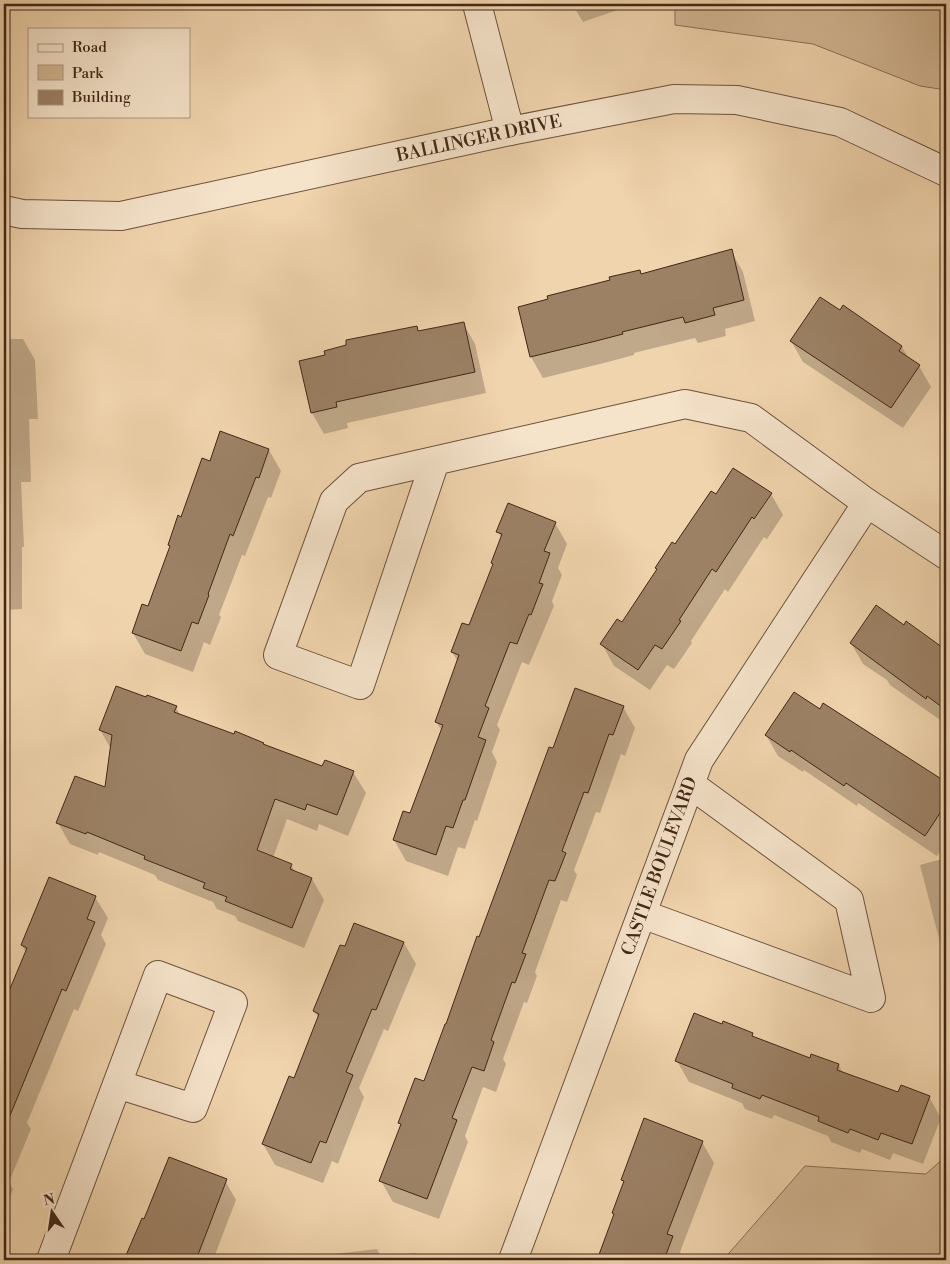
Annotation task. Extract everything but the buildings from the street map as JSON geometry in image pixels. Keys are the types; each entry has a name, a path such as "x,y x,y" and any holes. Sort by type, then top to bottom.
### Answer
{"street":[{"path":"477,4 510,131"},
{"name":"BALLINGER DRIVE","path":"4,210 22,214 121,216 510,131 674,99 737,100 840,122 946,172"},
{"path":"435,461 360,685 278,655 334,501 359,478 685,404 751,418 867,503 946,555"},
{"name":"CASTLE BOULEVARD","path":"513,1260 699,760 867,503"},
{"path":"642,914 871,998 849,900 690,784"},
{"path":"52,1260 117,1084 158,975 233,1003 193,1108 117,1084"}],"green space":[{"path":"675,4 946,4 946,90 920,86 813,44 675,25"},
{"path":"946,1156 946,1260 723,1260 805,1166 926,1174"}]}
